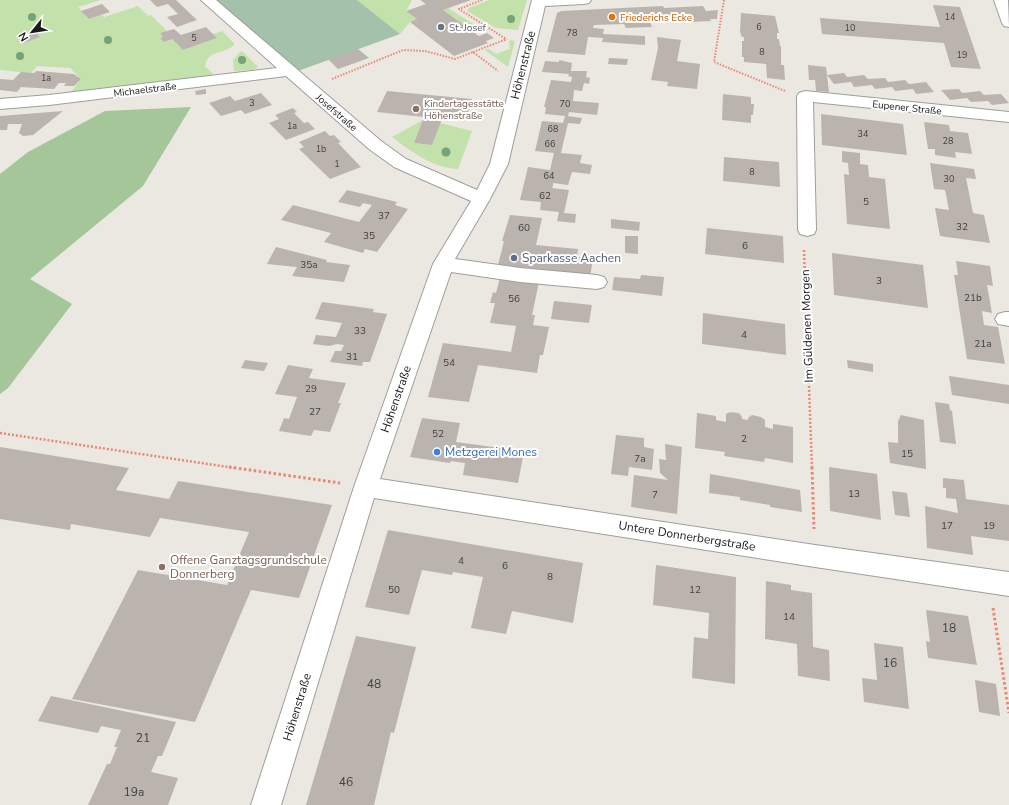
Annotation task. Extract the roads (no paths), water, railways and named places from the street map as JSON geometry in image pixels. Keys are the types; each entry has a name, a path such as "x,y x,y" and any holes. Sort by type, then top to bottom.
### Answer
{"street":[{"name":"Josefstraße","path":"208,0 375,145 400,163 481,199"},
{"path":"538,1 584,0"},
{"path":"1001,0 1009,23"},
{"name":"Höhenstraße","path":"266,805 366,487 443,264 481,199 499,164 538,1"},
{"name":"Michaelstraße","path":"0,104 49,100 289,71"},
{"name":"Eupener Straße","path":"806,230 805,96 1009,117"},
{"path":"443,264 520,275 597,282"},
{"name":"Untere Donnerbergstraße","path":"366,487 815,556 999,582"}],"place":[{"name":"Friederichs Ecke","path":"612,17"},
{"name":"St. Josef","path":"441,27"},
{"name":"Kindertagesstätte Höhenstraße","path":"416,109"},
{"name":"Sparkasse Aachen","path":"514,258"},
{"name":"Metzgerei Mones","path":"437,452"},
{"name":"Offene Ganztagsgrundschule Donnerberg","path":"162,567"}]}
